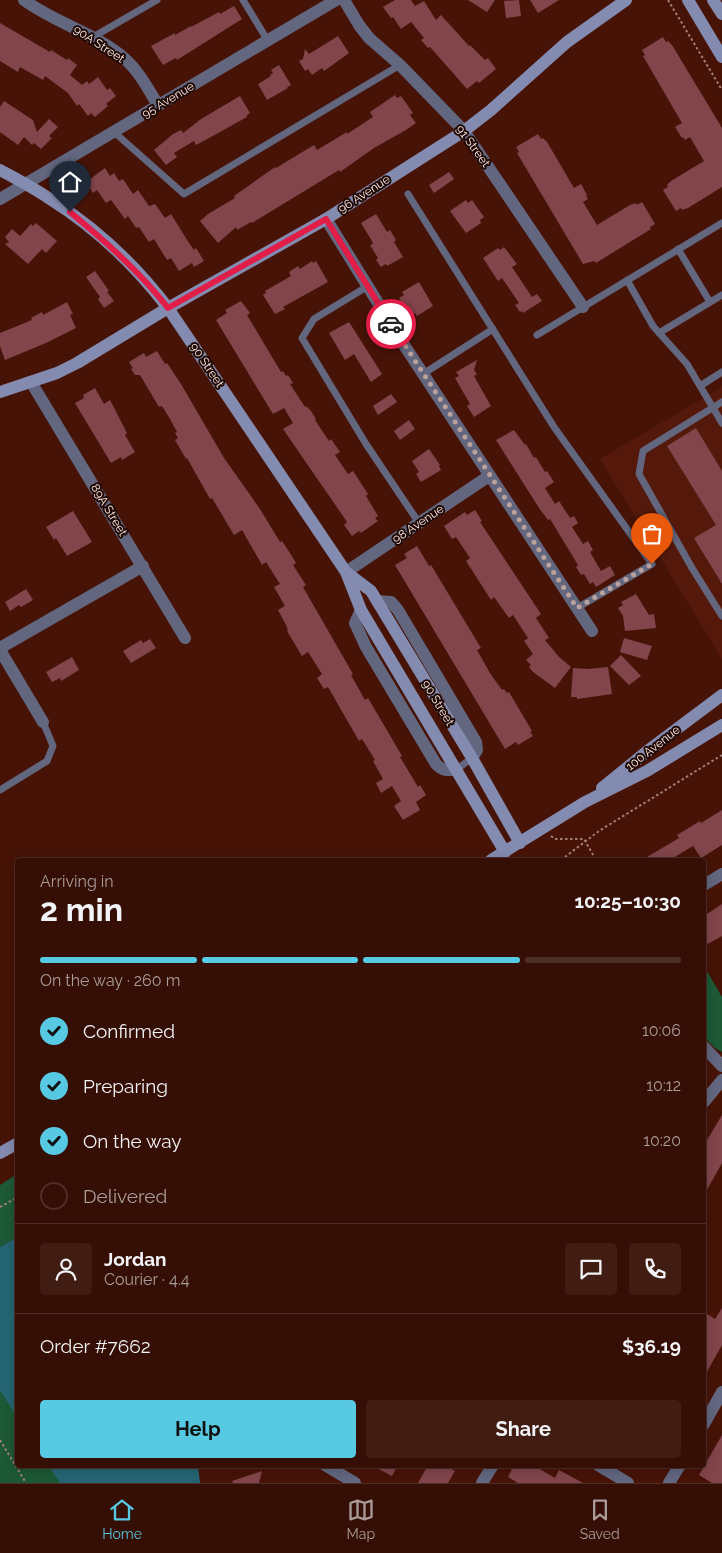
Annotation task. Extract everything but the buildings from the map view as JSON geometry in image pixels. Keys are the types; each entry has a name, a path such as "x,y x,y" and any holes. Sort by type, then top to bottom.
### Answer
{"street":[{"name":"95 Avenue","path":"0,198 336,0"},
{"name":"91 Street","path":"344,0 369,38 400,65 464,130 583,307"},
{"name":"96 Avenue","path":"0,392 57,373 77,363 168,308 326,219 464,130 491,110 567,42 626,0"},
{"path":"688,0 722,57"},
{"path":"713,0 722,14"},
{"name":"90A Street","path":"26,1 124,58 144,82 158,106"},
{"name":"90 Street","path":"0,170 70,212 106,241 137,271 168,308 346,572 361,610 505,852"},
{"path":"326,219 422,374 592,631"},
{"name":"89A Street","path":"31,382 185,638"},
{"name":"98 Avenue","path":"346,572 490,476"},
{"path":"43,722 0,649 143,566"},
{"name":"90 Street","path":"346,572 371,591 472,758 520,843"},
{"name":"100 Avenue","path":"585,802 650,749 722,695"},
{"name":"100 Avenue","path":"494,858 585,802 647,771 722,724"},
{"path":"706,884 722,874"},
{"path":"706,1050 722,1066"},
{"path":"706,1100 722,1080"},
{"path":"0,1153 15,1145"},
{"path":"706,1420 722,1392"},
{"path":"330,1468 355,1483"},
{"path":"482,1483 491,1468"},
{"path":"603,1468 628,1483"},
{"path":"669,1483 678,1468"}],"lane":[{"path":"92,38 157,0"},
{"path":"243,0 268,41"},
{"path":"114,132 184,194 400,65"},
{"path":"408,194 554,427 652,564 577,608"},
{"path":"537,335 722,223"},
{"path":"678,249 710,302"},
{"path":"627,280 659,333 681,356 722,423"},
{"path":"368,286 314,319 302,338 366,444 419,523"},
{"path":"659,333 722,295"},
{"path":"422,374 493,329"},
{"path":"700,386 722,372"},
{"path":"722,402 642,451 639,474 692,568 722,616"},
{"path":"361,610 377,601"},
{"path":"0,790 47,761 54,746 43,722"},
{"path":"457,769 472,758"}],"path":[{"path":"668,0 722,90"},
{"path":"564,858 599,831 722,755"},
{"path":"545,827 555,839 584,840 595,858"},
{"path":"0,1207 15,1199"},
{"path":"0,1440 15,1465"},
{"path":"17,1468 26,1483"}],"shaded area":[{"path":"722,387 722,659 600,459"}],"green space":[{"path":"706,969 722,997 722,1052 706,1039"},
{"path":"15,1175 15,1238 0,1247 0,1185"},
{"path":"0,1385 15,1408 15,1468 56,1468 67,1483 0,1483"}],"water":[{"path":"15,1238 15,1414 0,1390 0,1247"},
{"path":"50,1468 198,1468 200,1483 60,1483"}],"way so far":[{"path":"391,324 577,608 652,564"}],"route":[{"path":"70,212 125,258 152,287 168,308 326,219 391,324"}]}
